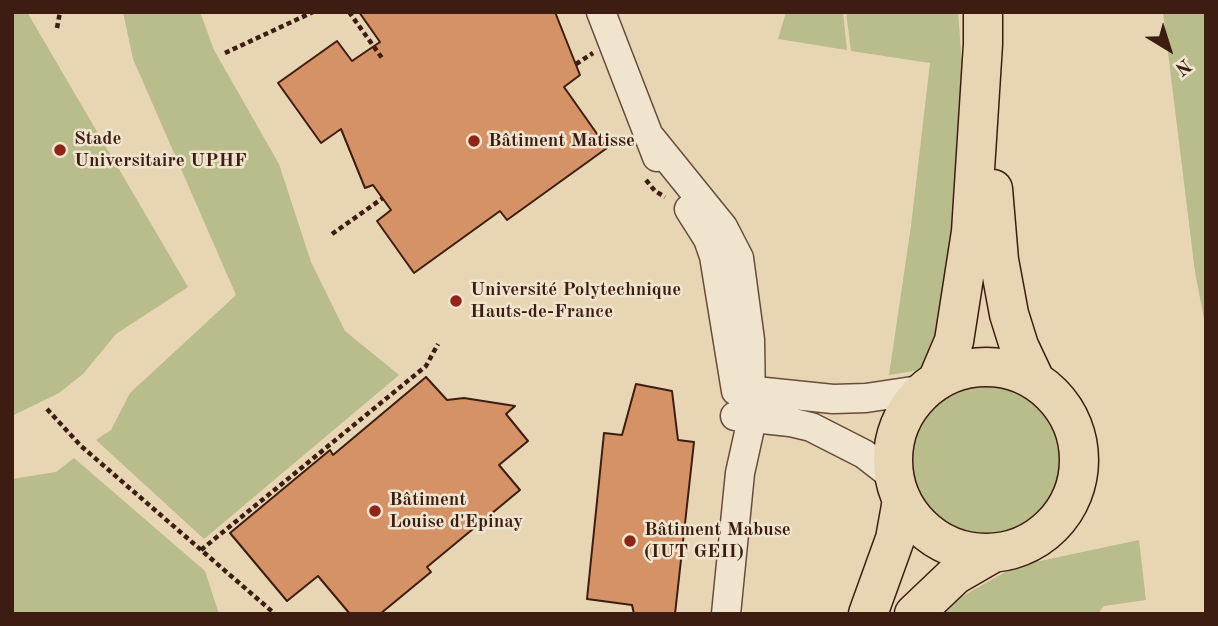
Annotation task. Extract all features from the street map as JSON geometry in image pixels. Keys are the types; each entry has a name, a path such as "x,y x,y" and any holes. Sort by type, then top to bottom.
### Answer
{"main road":[{"path":"983,28 994,212 1002,283 1013,332 1035,380"},
{"path":"931,385 954,341 971,232 983,28"},
{"path":"868,614 895,539 898,489 893,451 900,425 913,401 931,385 962,369 991,366 1010,369 1035,380 1058,399 1073,424 1080,453 1077,481 1066,509 1047,531 1022,546 993,553 955,575 914,614"},
{"path":"898,489 917,523 939,540 965,551 993,553"}],"street":[{"path":"601,12 651,138 718,220 735,246 739,258 750,340 726,614"},
{"path":"743,403 866,398 931,385"},
{"path":"743,403 811,428 864,454 898,489"}],"path":[{"path":"57,28 60,12"},
{"path":"225,53 313,12"},
{"path":"349,12 382,58"},
{"path":"648,175 646,180 655,191 676,202"},
{"path":"332,234 383,198"},
{"path":"201,550 426,366 438,344"},
{"path":"47,409 81,446 275,614"}],"green space":[{"name":"Stade Universitaire UPHF","path":"12,12 27,12 188,287 116,334 83,374 59,393 12,416"},
{"path":"123,12 200,12 214,50 279,164 311,262 345,331 399,375 204,539 96,440 111,430 130,393 236,295 133,59"},
{"path":"786,12 843,12 847,50 778,39"},
{"path":"846,12 958,12 964,89 961,207 942,333 920,370 889,375 911,226 930,63 851,51"},
{"path":"1163,12 1206,12 1206,329 1195,272"},
{"path":"986,385 1015,391 1039,407 1055,431 1061,460 1055,489 1039,513 1015,529 986,535 957,529 933,513 917,489 911,460 917,431 933,407 957,391"},
{"path":"74,458 205,571 219,614 12,614 12,479 56,472"},
{"path":"1139,540 1146,600 1104,606 1098,614 944,614 961,597 1016,566"}],"building":[{"name":"Bâtiment Matisse","path":"359,12 555,12 580,75 564,87 607,148 507,220 500,211 414,273 377,221 391,210 373,185 365,188 341,129 321,143 278,83 337,41 352,61 380,42"},
{"name":"Bâtiment Louise d'Epinay","path":"426,377 447,400 464,398 515,406 506,414 528,441 499,465 520,490 427,567 431,572 380,614 350,614 318,576 287,601 230,533 330,450 333,455"},
{"name":"Bâtiment Mabuse (IUT GEII)","path":"636,384 672,391 678,440 694,442 675,614 634,614 632,605 587,599 604,433 622,435"}],"place":[{"name":"Bâtiment Matisse","path":"474,141"},
{"name":"Stade Universitaire UPHF","path":"60,150"},
{"name":"Université Polytechnique Hauts-de-France","path":"456,301"},
{"name":"Bâtiment Louise d'Epinay","path":"375,511"},
{"name":"Bâtiment Mabuse (IUT GEII)","path":"630,541"}]}
